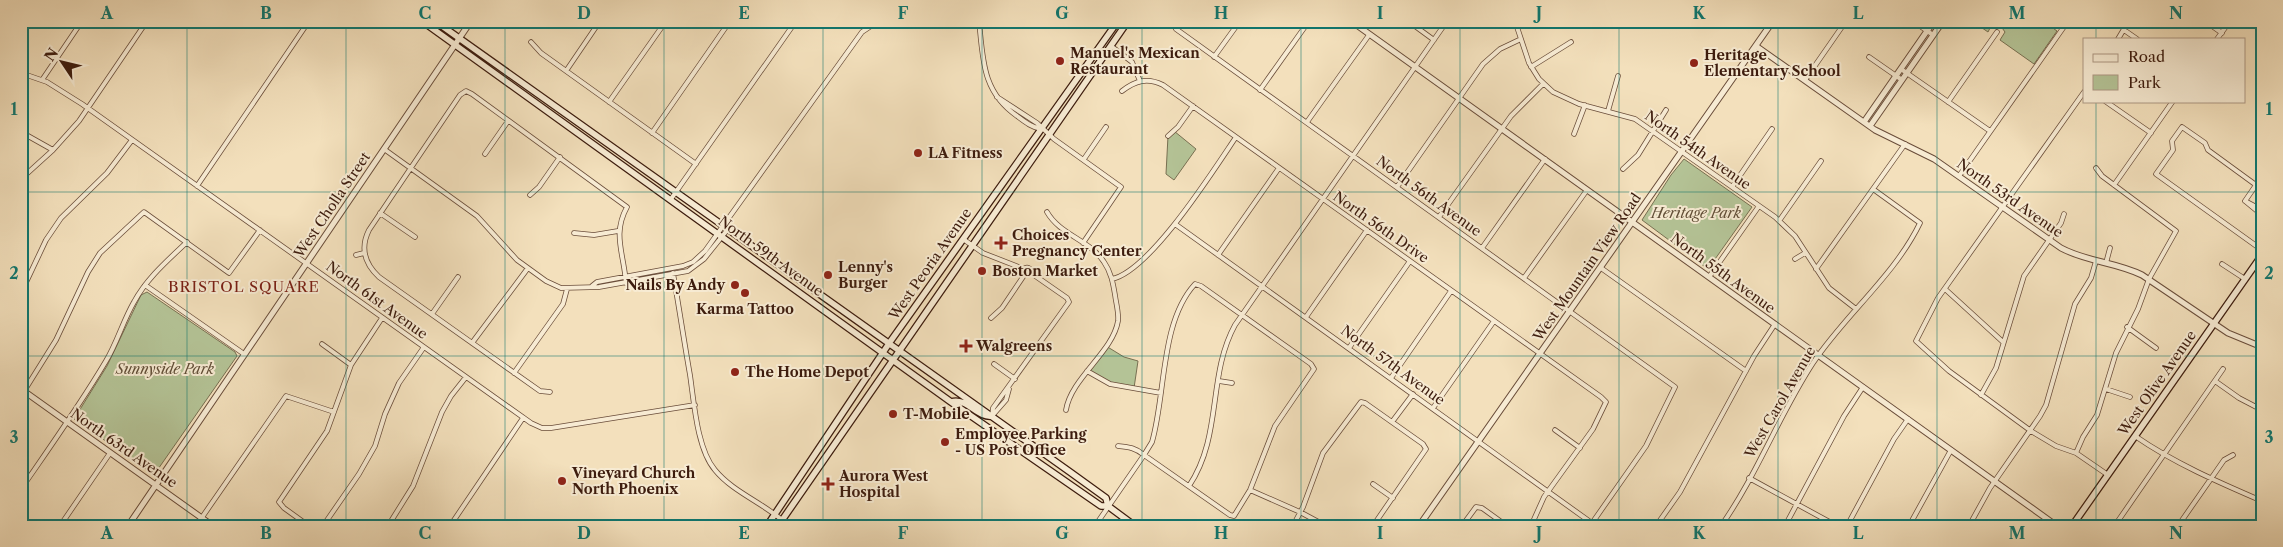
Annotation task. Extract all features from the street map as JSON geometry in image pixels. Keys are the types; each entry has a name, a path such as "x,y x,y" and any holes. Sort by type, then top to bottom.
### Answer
{"main road":[{"name":"North 59th Avenue","path":"422,21 672,199 951,402 1101,506 1108,506 1135,526"},
{"name":"North 59th Avenue","path":"435,21 676,193 890,342 1106,498 1108,506"},
{"name":"West Peoria Avenue","path":"767,526 890,342 1118,21"},
{"name":"West Peoria Avenue","path":"778,526 1128,21"},
{"name":"West Olive Avenue","path":"2072,526 2262,255"},
{"path":"951,402 960,402 982,415 992,416"},
{"path":"830,432 838,437"}],"street":[{"path":"42,80 82,21"},
{"path":"21,179 53,150 88,108 147,21"},
{"path":"197,186 309,21"},
{"name":"West Cholla Street","path":"128,526 471,21"},
{"path":"566,71 600,21"},
{"path":"609,102 666,21"},
{"path":"652,133 730,21"},
{"path":"672,199 796,21"},
{"path":"933,21 941,24 961,21"},
{"path":"979,21 986,77 997,97 1036,123 1048,135 1121,187 1083,244"},
{"path":"1214,57 1240,21"},
{"path":"1260,90 1309,21"},
{"name":"North 55th Avenue","path":"1351,21 2057,526"},
{"path":"1408,21 1434,40"},
{"path":"1189,486 1205,456 1226,344 1241,315 1448,21"},
{"name":"North 54th Avenue","path":"1516,21 1531,67 1543,84 1563,98 1635,120 1759,206 1795,236 1829,288 1856,308"},
{"name":"West Mountain View Road","path":"1419,526 1773,21"},
{"path":"1804,80 1846,21"},
{"path":"1913,21 1933,35"},
{"path":"1864,122 1934,21"},
{"path":"1870,126 1943,21"},
{"path":"1959,176 2068,21"},
{"path":"2205,21 2222,33"},
{"path":"2219,38 2230,21"},
{"name":"North 56th Avenue","path":"1171,22 1176,29 1214,57 1675,387 1646,446 1591,524"},
{"path":"2119,38 2127,24"},
{"path":"384,149 477,216 510,254 554,286 567,289 599,287 673,275 688,271 698,265 721,235 862,32 871,26"},
{"path":"2124,30 2136,38"},
{"path":"1948,102 1997,32"},
{"path":"1307,122 1369,34"},
{"path":"1396,187 1491,56 1500,49 1521,40"},
{"path":"531,42 566,71 696,164"},
{"path":"1531,67 1572,42"},
{"path":"1111,46 1132,62 1140,80 1122,91"},
{"name":"North 53rd Avenue","path":"1756,46 1870,126 1924,152 2070,253 2096,262 2127,268 2149,278 2214,324 2237,338 2262,347"},
{"path":"1869,58 1902,80"},
{"path":"1901,69 1990,132"},
{"name":"North 61st Avenue","path":"21,73 42,80 88,108 536,426 551,428 695,405"},
{"path":"1608,111 1618,76"},
{"name":"North 56th Drive","path":"1140,80 1159,83 1601,397 1606,402 1593,429 1580,448"},
{"path":"1439,217 1518,108 1543,84"},
{"path":"550,392 540,391 379,277 368,264 364,253 366,236 460,95 466,91 627,207 618,231 626,283"},
{"path":"2083,93 1945,289 1916,341 1949,371 2031,431 2056,446 2076,453 2108,475"},
{"path":"2106,102 2150,133"},
{"path":"2114,185 2172,102"},
{"path":"1574,134 1584,105"},
{"path":"1168,136 1178,127 1192,106"},
{"path":"1623,169 1638,155 1666,110"},
{"path":"485,154 508,121"},
{"path":"1084,159 1106,127"},
{"path":"2245,201 2256,185 2208,150 2206,143 2182,127 2172,141 2173,150 2156,174 2262,250"},
{"path":"1732,187 1772,129"},
{"path":"21,132 53,150"},
{"path":"1112,279 1133,269 1176,224 1236,137"},
{"path":"21,293 46,240 61,218 107,173 132,140"},
{"path":"1816,269 1904,144"},
{"path":"530,195 539,187 560,157"},
{"path":"1482,248 1545,160"},
{"path":"1779,221 1821,161"},
{"path":"1218,255 1279,168"},
{"path":"2076,453 2083,437 2097,415 2116,353 2127,327 2138,309 2149,278 2176,231 2102,176 2096,168"},
{"name":"West Carol Avenue","path":"1721,526 1799,386 1819,355 1836,330 1879,283 1920,223 1873,189"},
{"path":"1524,278 1587,190"},
{"path":"2245,201 2262,210"},
{"path":"2245,201 2262,215"},
{"path":"1709,277 1759,206"},
{"path":"22,392 56,340 88,272 100,253 144,212 229,273 260,230"},
{"path":"1047,212 1056,225 1100,257 1112,279 1118,312 1117,324 1112,337 1070,397 1066,410"},
{"path":"380,213 414,237"},
{"path":"1981,396 1993,374 2024,276 2061,224 2064,214"},
{"name":"North 57th Avenue","path":"1176,224 1596,526"},
{"path":"1306,317 1367,230"},
{"path":"574,233 594,235 618,231"},
{"path":"592,286 597,282 672,268 693,262 721,235"},
{"path":"963,239 988,256 1031,273 1069,302 1009,388 1006,400 992,416"},
{"path":"21,489 108,358 144,285 187,242"},
{"path":"2106,263 2110,248"},
{"path":"356,254 364,253"},
{"path":"1796,259 1805,253"},
{"path":"1348,348 1410,261"},
{"path":"1969,526 1995,481 2031,431 2046,405 2075,304 2091,278 2096,262"},
{"path":"2222,264 2245,279"},
{"path":"472,343 528,268"},
{"path":"672,268 702,445 714,469 726,481 782,520"},
{"path":"1601,268 1746,371"},
{"path":"991,318 1002,308 1025,272"},
{"path":"432,314 458,277"},
{"path":"1094,526 1144,455 1154,434 1174,325 1183,302 1195,284 1201,286 1311,364 1314,369 1275,426 1250,490 1234,516 1144,455 1132,448 1118,446"},
{"path":"144,285 244,354"},
{"path":"514,373 563,304 567,289"},
{"path":"1945,289 2003,342"},
{"path":"1390,378 1451,291"},
{"path":"309,526 279,502 321,441 351,365 382,318"},
{"path":"1433,408 1494,322"},
{"path":"1656,526 1680,492 1746,371 1775,324"},
{"path":"2127,327 2156,348"},
{"path":"322,344 351,365"},
{"path":"323,526 360,474 375,446 385,414 399,382 424,347"},
{"path":"994,364 1015,379"},
{"path":"2118,521 2223,369"},
{"path":"1087,372 1110,384 1161,393"},
{"path":"388,526 413,486 442,412 451,396 466,377"},
{"path":"1218,380 1232,383"},
{"path":"2216,381 2239,398 2262,410"},
{"path":"1785,526 1844,416 1863,387"},
{"path":"2106,389 2130,397"},
{"name":"North 63rd Avenue","path":"22,392 213,526"},
{"path":"1392,422 1413,394"},
{"path":"196,526 286,396 334,412"},
{"path":"1293,526 1323,453 1361,402 1423,444 1426,449 1373,526"},
{"path":"450,526 523,418"},
{"path":"1847,526 1894,439 1908,419"},
{"path":"1531,526 1539,505 1580,448 1555,430"},
{"path":"2135,436 2164,455 2211,479 2262,501"},
{"path":"1909,526 1951,450"},
{"path":"60,526 110,452"},
{"path":"2178,526 2224,460 2234,456"},
{"path":"1749,478 1837,526"},
{"path":"1373,484 1393,498"},
{"path":"1250,490 1300,512 1326,526"},
{"path":"1462,526 1476,507 1482,508 1507,526"}],"green space":[{"path":"1972,21 2043,21 2057,31 2034,64 2000,40 2005,32 2000,25 1991,26 1988,32"},
{"path":"1174,131 1196,149 1174,180 1166,174 1168,136"},
{"name":"Heritage Park","path":"1684,159 1752,207 1708,269 1642,220 1671,175"},
{"name":"Sunnyside Park","path":"147,292 235,352 237,356 153,474 74,419 107,366 141,295"},
{"path":"1106,346 1124,357 1138,361 1134,388 1110,384 1087,371"}],"place":[{"name":"Manuel's Mexican Restaurant","path":"1060,61"},
{"name":"Heritage Elementary School","path":"1694,63"},
{"name":"LA Fitness","path":"918,153"},
{"name":"Choices Pregnancy Center","path":"1001,243"},
{"name":"Boston Market","path":"982,271"},
{"name":"Lenny's Burger","path":"828,275"},
{"name":"Nails By Andy","path":"735,285"},
{"name":"Karma Tattoo","path":"745,293"},
{"name":"Walgreens","path":"966,346"},
{"name":"The Home Depot","path":"735,372"},
{"name":"T-Mobile","path":"893,414"},
{"name":"Employee Parking - US Post Office","path":"945,442"},
{"name":"Vineyard Church North Phoenix","path":"562,481"},
{"name":"Aurora West Hospital","path":"828,484"}],"district":[{"name":"BRISTOL SQUARE","path":"244,287"}]}
